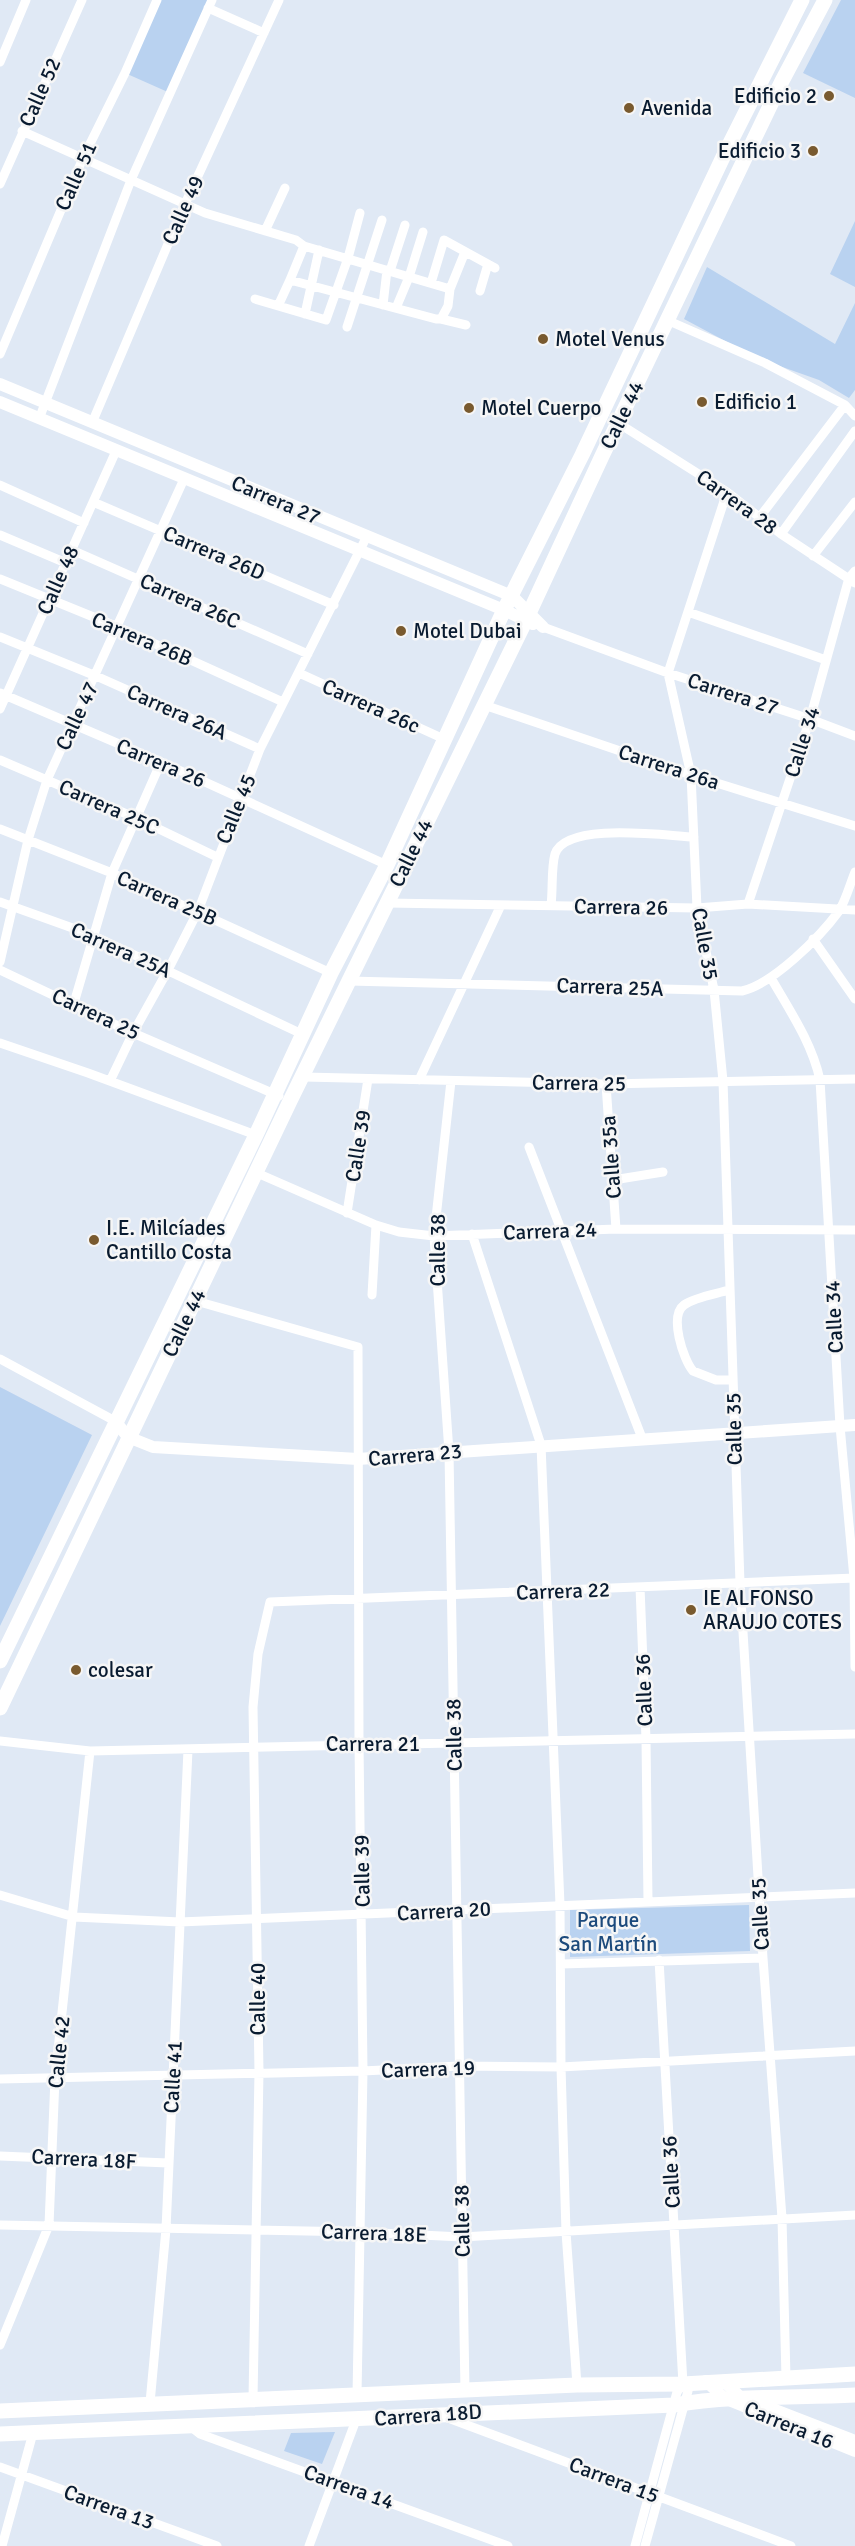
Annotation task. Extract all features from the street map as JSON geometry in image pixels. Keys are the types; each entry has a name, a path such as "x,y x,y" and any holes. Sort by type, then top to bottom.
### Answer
{"main road":[{"name":"Calle 44","path":"0,1661 256,1135 331,973 387,865 504,610 582,454 724,154 802,0"},
{"name":"Calle 44","path":"0,1708 291,1101 527,617 782,81 825,0"},
{"name":"Carrera 18D","path":"0,2411 578,2385 683,2384 855,2374"},
{"name":"Carrera 18D","path":"0,2434 679,2404 724,2398 747,2400 855,2395"}],"street":[{"path":"0,62 26,0"},
{"name":"Calle 52","path":"0,184 82,0"},
{"name":"Calle 51","path":"0,354 83,158 125,73 157,0"},
{"name":"Calle 49","path":"92,423 185,204 279,0"},
{"path":"39,419 131,180 210,4 264,33"},
{"path":"22,131 205,213 296,240 304,246 450,289"},
{"path":"265,231 285,188"},
{"path":"255,298 326,320 348,258 360,213"},
{"path":"347,327 382,219"},
{"path":"383,304 388,270 405,225"},
{"path":"396,308 410,277 423,232"},
{"path":"431,283 444,240 492,266 480,291"},
{"path":"278,306 304,246"},
{"path":"305,314 319,250"},
{"path":"441,318 448,306 450,289 465,252"},
{"path":"290,280 466,325"},
{"path":"669,321 765,363 845,405 855,416"},
{"name":"Carrera 27","path":"0,384 512,596 527,617"},
{"name":"Carrera 27","path":"0,402 359,552 527,617 543,627 668,673 855,736"},
{"path":"759,518 845,405"},
{"name":"Carrera 28","path":"618,423 727,492 813,556 853,577"},
{"path":"781,534 855,432"},
{"name":"Calle 48","path":"0,709 3,694 27,649 116,451"},
{"name":"Calle 47","path":"0,962 27,840 47,780 184,479"},
{"path":"0,485 84,523"},
{"path":"668,673 727,492"},
{"name":"Carrera 26D","path":"93,502 334,606"},
{"path":"813,556 855,502"},
{"path":"0,535 66,563"},
{"name":"Calle 45","path":"110,1081 198,911 217,856 260,749 334,606 366,537"},
{"name":"Carrera 26C","path":"72,550 308,654"},
{"name":"Calle 34","path":"748,904 810,719 853,577"},
{"name":"Carrera 26B","path":"0,579 49,601 118,627 283,702"},
{"path":"688,612 826,660"},
{"name":"Carrera 26A","path":"0,637 96,676 260,749"},
{"name":"Carrera 26c","path":"299,673 444,739"},
{"name":"Calle 35","path":"668,673 691,775 697,908 714,990 723,1081 733,1433 740,1583 769,2056 782,2218 786,2378"},
{"name":"Carrera 26","path":"3,694 387,865"},
{"name":"Carrera 26a","path":"484,705 691,775 855,826"},
{"name":"Carrera 25C","path":"0,760 136,818 217,856"},
{"path":"74,1003 92,935 112,873 160,762"},
{"name":"Carrera 25B","path":"0,829 112,873 331,973"},
{"path":"551,905 555,854 565,842 596,833 694,837"},
{"path":"840,910 855,872"},
{"name":"Carrera 25A","path":"0,902 92,935 304,1035"},
{"name":"Carrera 26","path":"387,903 697,908 748,904 855,910"},
{"path":"419,1080 501,905"},
{"name":"Carrera 25A","path":"349,981 742,991 755,988 771,978 840,910"},
{"path":"813,939 855,999"},
{"name":"Carrera 25","path":"0,969 133,1033 291,1101"},
{"name":"Calle 34","path":"771,978 816,1060 820,1080 840,1426 854,1578 855,1667"},
{"path":"0,1043 256,1135"},
{"name":"Carrera 25","path":"304,1077 606,1084 855,1079"},
{"name":"Calle 39","path":"347,1213 368,1079"},
{"name":"Calle 38","path":"451,1081 434,1236 449,1452 465,2391"},
{"name":"Calle 35a","path":"606,1084 616,1229"},
{"path":"529,1147 642,1438"},
{"path":"613,1180 663,1172"},
{"name":"Carrera 24","path":"257,1173 376,1225 399,1232 434,1236 616,1229 855,1230"},
{"path":"372,1295 376,1225"},
{"path":"472,1234 541,1445 560,1905 561,2067 566,2232 578,2385"},
{"path":"729,1290 685,1304 679,1310 677,1321 681,1349 693,1371 716,1380 733,1380"},
{"name":"Calle 39","path":"196,1301 358,1347 363,2071 357,2395"},
{"name":"Carrera 23","path":"0,1359 115,1421 129,1437 153,1447 358,1459 855,1425"},
{"name":"Carrera 22","path":"270,1602 854,1578"},
{"name":"Calle 36","path":"640,1587 646,1739 648,1901"},
{"name":"Calle 40","path":"253,2399 259,2072 253,1707 258,1654 270,1602"},
{"name":"Carrera 21","path":"0,1741 90,1751 188,1750 359,1743 454,1744 855,1734"},
{"name":"Calle 41","path":"150,2403 166,2229 188,1750"},
{"name":"Calle 42","path":"0,2344 49,2225 55,2078 90,1751"},
{"name":"Carrera 20","path":"0,1895 74,1917 180,1923 855,1893"},
{"path":"561,1964 763,1958"},
{"name":"Calle 36","path":"635,2546 654,2495 679,2404 677,2392 683,2384 659,1960"},
{"name":"Carrera 19","path":"0,2079 363,2071 459,2066 561,2067 855,2050"},
{"name":"Carrera 18F","path":"0,2156 168,2163"},
{"name":"Carrera 18E","path":"0,2225 359,2232 462,2237 855,2215"},
{"path":"706,2381 724,2398"},
{"name":"Carrera 16","path":"724,2381 730,2389 747,2400 855,2441"},
{"name":"Carrera 16","path":"724,2398 855,2451"},
{"name":"Carrera 15","path":"436,2413 791,2546"},
{"path":"309,2546 356,2420"},
{"name":"Carrera 14","path":"191,2427 200,2434 508,2546"},
{"path":"2,2546 33,2433"},
{"name":"Carrera 13","path":"0,2468 217,2546"},
{"name":"Calle 36","path":"645,2546 654,2495"}],"green space":[{"path":"156,0 212,0 170,93 125,73"},
{"path":"841,0 855,0 855,98 803,73"},
{"path":"855,221 855,287 830,274"},
{"path":"707,267 835,344 855,303 855,390 849,398 819,380 757,358 684,319"},
{"path":"0,1387 92,1435 0,1626"},
{"name":"Parque San Martín","path":"749,1905 750,1951 570,1957 570,1910"},
{"path":"335,2432 322,2464 284,2451 291,2433"}],"place":[{"name":"Edificio 2","path":"829,96"},
{"name":"Avenida","path":"629,108"},
{"name":"Edificio 3","path":"813,151"},
{"name":"Motel Venus","path":"543,339"},
{"name":"Edificio 1","path":"702,402"},
{"name":"Motel Cuerpo","path":"469,408"},
{"name":"Motel Dubai","path":"401,631"},
{"name":"I.E. Milcíades Cantillo Costa","path":"94,1240"},
{"name":"IE ALFONSO ARAUJO COTES","path":"691,1610"},
{"name":"colesar","path":"76,1670"}]}
